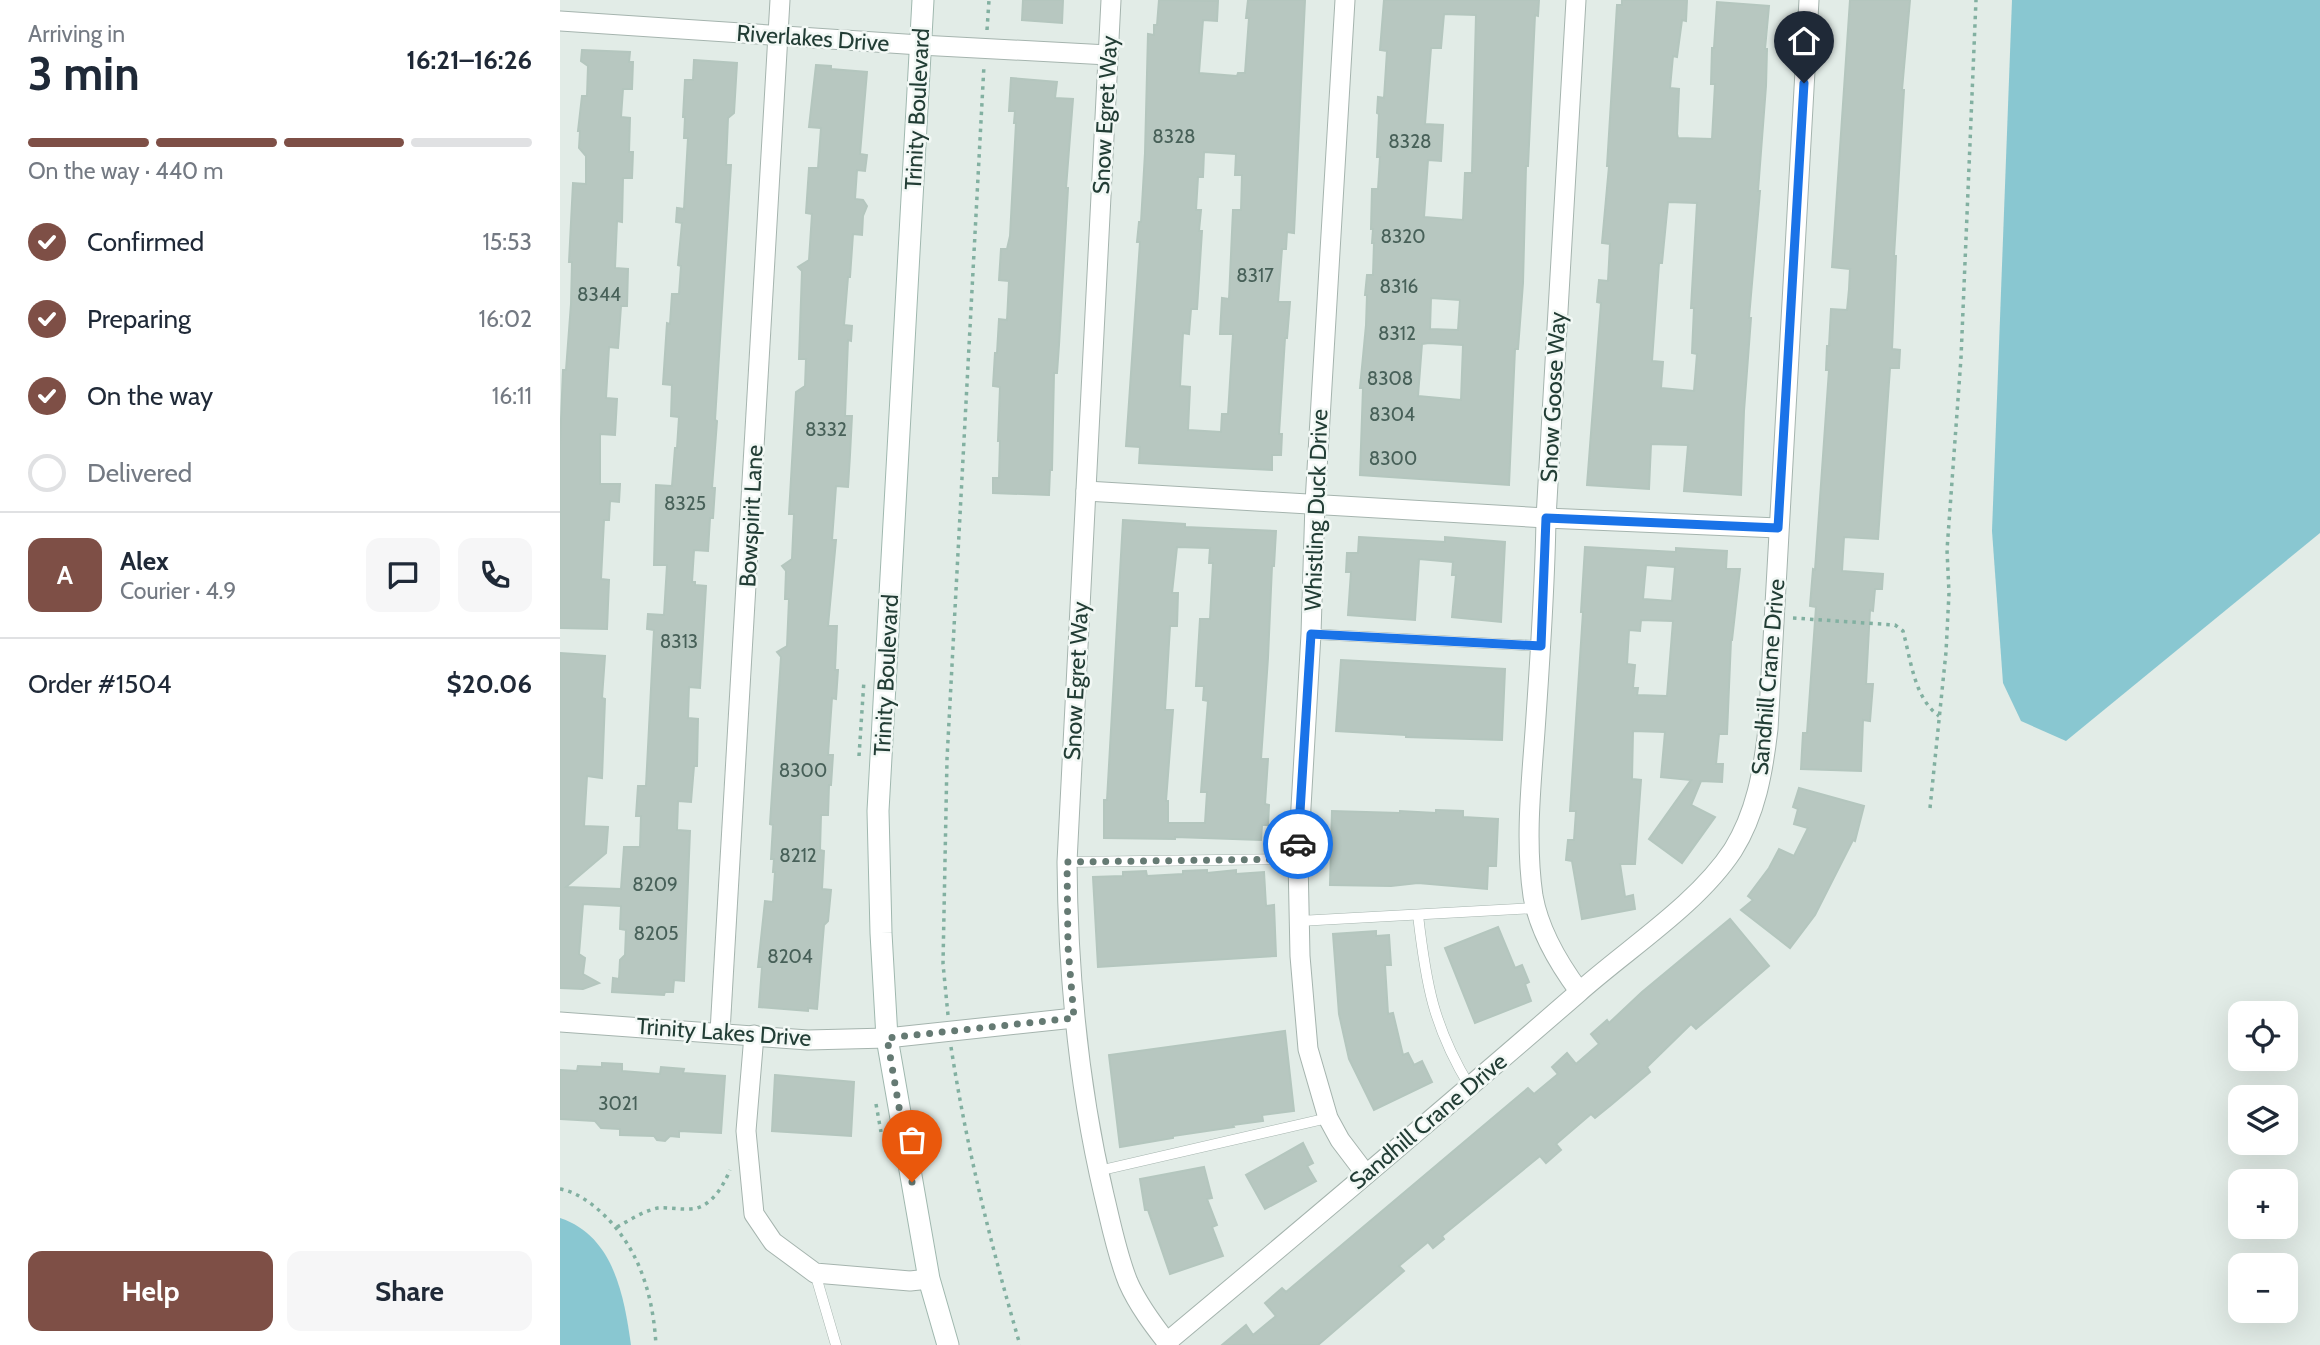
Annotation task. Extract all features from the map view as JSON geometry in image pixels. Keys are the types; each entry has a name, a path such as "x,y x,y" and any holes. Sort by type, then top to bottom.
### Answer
{"main road":[{"name":"Trinity Boulevard","path":"923,0 878,811 887,1038 929,1279 948,1345"}],"street":[{"name":"Bowspirit Lane","path":"720,1032 780,0"},
{"name":"Snow Egret Way","path":"1111,0 1067,862 1068,947 1084,1097 1098,1171 1129,1283 1146,1314 1168,1344"},
{"name":"Whistling Duck Drive","path":"1345,0 1315,503 1311,634 1298,859 1299,921 1308,1049 1328,1118 1340,1140 1365,1173"},
{"name":"Snow Goose Way","path":"1576,0 1541,646 1528,827 1536,908 1546,936 1565,973 1579,991"},
{"name":"Sandhill Crane Drive","path":"1168,1344 1365,1173 1470,1088 1579,991 1688,901 1711,878 1747,825 1756,799 1768,729 1809,0"},
{"name":"Riverlakes Drive","path":"560,21 1108,55"},
{"path":"1086,491 1546,518 1778,528"},
{"name":"Trinity Lakes Drive","path":"560,1022 808,1040 887,1038 1074,1018"},
{"path":"754,1035 746,1131 754,1214 773,1242 816,1273 910,1281 929,1279"}],"lane":[{"path":"1311,634 1541,646"},
{"path":"1067,862 1298,859"},
{"path":"1299,921 1536,908"},
{"path":"1418,915 1426,981 1437,1024 1470,1088"},
{"path":"1098,1171 1328,1118"},
{"path":"816,1273 835,1345"}],"path":[{"path":"986,29 989,0"},
{"path":"1930,808 1948,617 1947,550 1961,358 1976,0"},
{"path":"984,67 947,758 943,964 949,1032 966,1138 989,1237 1020,1345"},
{"path":"1793,618 1895,625 1903,631 1920,695 1928,708 1939,716"},
{"path":"617,1227 656,1209 697,1208 709,1201 723,1186 732,1166"},
{"path":"560,1189 584,1198 617,1227 636,1256 649,1293 656,1345"}],"water":[{"path":"2012,0 2320,0 2320,533 2066,741 2021,721 2003,683 1992,531"},
{"path":"560,1218 578,1227 593,1239 604,1253 620,1288 631,1345 560,1345"}],"building":[{"path":"1023,0 1063,0 1062,23 1022,20"},
{"path":"1159,0 1218,1 1217,21 1203,20 1199,73 1237,76 1238,73 1245,73 1248,0 1305,0 1294,233 1287,232 1286,249 1282,249 1278,302 1290,302 1279,434 1282,434 1281,455 1272,455 1272,470 1139,463 1140,447 1126,446 1140,242 1137,242 1141,222 1145,153 1148,34 1154,35 1154,25 1157,25","holes":["1204,152 1236,154 1235,175 1242,175 1241,210 1233,210 1229,299 1222,298 1220,334 1233,334 1228,414 1222,414 1221,432 1188,430 1190,387 1180,386 1183,333 1189,334 1191,309 1197,309 1202,231 1199,231 1201,210 1196,210 1198,177 1203,177"]},
{"path":"1384,0 1539,0 1538,16 1535,15 1526,166 1523,283 1518,349 1515,349 1509,485 1360,475 1363,388 1360,388 1366,325 1365,295 1367,275 1373,275 1372,189 1378,189 1378,97 1384,98 1387,51 1380,50","holes":["1444,14 1476,15 1472,173 1465,173 1463,220 1424,217 1428,160 1441,161 1443,125 1425,124 1431,48 1441,48","1431,298 1460,300 1458,330 1430,329","1422,344 1463,345 1461,400 1418,396"]},
{"path":"1622,0 1687,0 1686,21 1682,20 1677,57 1673,56 1670,88 1679,89 1677,134 1678,138 1712,139 1715,84 1711,84 1712,48 1717,2 1769,6 1760,191 1749,318 1741,495 1684,491 1688,445 1651,444 1649,489 1587,485 1601,303 1597,302 1599,280 1608,281 1610,244 1602,243 1609,166 1617,5 1622,5","holes":["1668,202 1697,203 1691,308 1694,308 1692,353 1697,354 1694,391 1661,388 1663,362 1652,361 1659,263 1662,263"]},
{"path":"1850,0 1910,0 1902,90 1894,256 1892,349 1900,350 1899,368 1890,368 1878,539 1844,537 1842,571 1883,574 1882,589 1875,589 1873,611 1870,610 1866,684 1873,684 1870,721 1863,720 1861,771 1801,769 1803,733 1807,733 1816,607 1810,606 1829,370 1826,370 1827,346 1831,309 1847,310 1849,289 1850,269 1832,267"},
{"path":"582,50 630,52 629,62 633,62 632,89 623,89 621,117 630,118 629,152 633,152 632,178 623,178 622,222 617,221 615,268 628,269 627,306 621,306 618,348 609,347 606,398 617,399 615,435 600,434 600,484 620,484 619,502 610,501 609,520 604,520 601,579 609,580 607,629 560,628 560,444 563,370 566,370 571,304 572,262 569,262 573,183 586,184 586,156 579,148 578,131 582,96 587,96 588,66 581,61"},
{"path":"694,60 737,63 734,113 728,118 726,165 731,165 715,420 713,518 710,518 708,551 694,550 692,582 706,586 700,688 689,687 688,718 698,719 697,766 694,766 691,802 678,801 677,830 690,831 684,981 674,980 673,992 665,992 664,995 612,992 613,978 619,979 620,960 625,955 626,930 620,929 621,906 583,904 579,954 585,958 583,974 599,983 583,989 560,988 560,653 605,656 602,778 587,776 584,826 608,827 606,853 566,887 621,889 624,847 640,847 641,816 636,816 638,786 646,786 654,630 647,629 648,614 664,615 667,565 654,565 656,485 672,486 677,448 679,417 671,416 672,385 663,384 672,294 679,294 681,266 678,265 682,223 676,222 677,208 684,209 688,138 684,138 685,80 693,80"},
{"path":"816,65 867,72 860,154 867,155 865,171 857,170 855,199 863,200 867,206 863,216 862,235 853,234 844,325 852,326 851,341 848,340 845,416 852,416 848,487 836,486 832,540 836,540 828,626 837,626 835,670 838,670 836,699 832,698 828,755 833,755 828,815 821,815 820,850 824,851 822,889 831,890 828,921 824,925 817,1009 808,1008 808,1011 759,1007 762,967 758,967 765,901 773,902 775,872 774,859 771,859 773,825 770,824 781,657 777,652 787,646 789,599 785,599 786,571 782,566 792,559 794,514 789,514 796,392 805,386 806,359 799,359 802,271 798,267 809,260 812,214 806,213 809,168 818,168 821,128 809,127"},
{"path":"1011,78 1057,82 1055,98 1073,99 1059,345 1057,373 1054,373 1049,495 993,493 993,478 999,478 1000,441 1000,387 993,386 995,353 999,319 1007,320 1009,281 999,280 1001,249 1007,249 1010,236 1016,123 1015,111 1009,111"},
{"path":"1123,520 1185,524 1185,527 1276,531 1261,759 1268,759 1265,804 1269,805 1268,825 1262,825 1261,840 1104,838 1104,800 1107,800","holes":["1177,547 1210,548 1209,563 1213,563 1210,619 1200,619 1196,686 1204,686 1203,700 1208,701 1201,792 1207,792 1205,823 1168,823 1166,801 1173,710 1165,710 1170,626 1177,626 1178,593 1172,593"]},
{"path":"1359,537 1445,542 1445,537 1505,542 1501,622 1452,617 1456,575 1452,575 1453,562 1419,559 1415,620 1348,615 1351,572 1346,572 1347,553 1358,553"},
{"path":"1585,547 1676,552 1676,548 1727,551 1726,569 1740,569 1731,640 1727,734 1719,734 1716,764 1723,764 1722,782 1701,781 1691,805 1715,817 1682,863 1649,839 1691,780 1661,777 1665,732 1633,731 1632,779 1641,780 1635,864 1620,864 1625,897 1633,895 1635,909 1582,919 1572,861 1566,860 1568,840 1574,840 1576,811 1570,811","holes":["1646,565 1675,567 1672,601 1643,599","1641,620 1673,621 1667,696 1637,695 1638,688 1633,688 1635,665 1627,664 1629,630 1640,631"]},
{"path":"1341,660 1505,669 1502,740 1406,737 1336,731"},
{"path":"1799,788 1864,806 1855,841 1853,840 1815,915 1790,948 1741,910 1753,900 1748,896 1769,868 1779,849 1794,856 1808,828 1794,824 1798,809 1793,807"},
{"path":"1436,810 1463,811 1463,817 1498,819 1496,866 1488,866 1487,889 1418,883 1391,886 1330,885 1332,811 1436,813"},
{"path":"1207,870 1207,873 1236,870 1236,874 1264,872 1266,906 1274,905 1276,956 1098,967 1093,877 1123,876 1123,872 1146,871 1147,876"},
{"path":"1730,919 1769,966 1696,1029 1691,1024 1647,1067 1650,1072 1595,1118 1591,1114 1556,1144 1561,1150 1546,1163 1540,1156 1442,1236 1444,1239 1433,1248 1428,1242 1399,1266 1404,1271 1318,1345 1222,1345 1246,1325 1253,1335 1276,1316 1265,1303 1282,1288 1286,1292 1528,1088 1534,1094 1558,1074 1552,1067 1567,1053 1576,1064 1599,1044 1591,1034 1607,1020 1609,1023"},
{"path":"1498,927 1515,968 1522,965 1529,982 1525,984 1531,1001 1475,1023 1445,948"},
{"path":"1376,931 1376,936 1389,935 1391,965 1385,965 1388,1014 1393,1013 1403,1055 1408,1053 1414,1065 1422,1061 1432,1082 1374,1110 1349,1059 1339,1014 1333,934"},
{"path":"1285,1031 1294,1111 1262,1115 1263,1121 1233,1125 1234,1127 1120,1147 1109,1055"},
{"path":"602,1063 622,1064 622,1071 660,1074 661,1067 684,1069 683,1073 725,1076 721,1133 679,1131 679,1137 670,1136 665,1141 657,1140 654,1136 620,1135 620,1129 601,1128 595,1121 560,1119 560,1070 577,1071 578,1066 602,1067"},
{"path":"775,1075 854,1082 851,1136 772,1131"},
{"path":"1303,1143 1313,1163 1307,1166 1316,1181 1265,1209 1246,1175"},
{"path":"1204,1167 1212,1198 1207,1199 1217,1225 1212,1227 1223,1256 1170,1274 1148,1210 1145,1210 1140,1179"}],"way so far":[{"path":"912,1182 887,1038 1074,1018 1068,947 1067,862 1298,859 1298,844"}],"route":[{"path":"1298,844 1311,634 1541,646 1546,518 1778,528 1804,83"}]}
